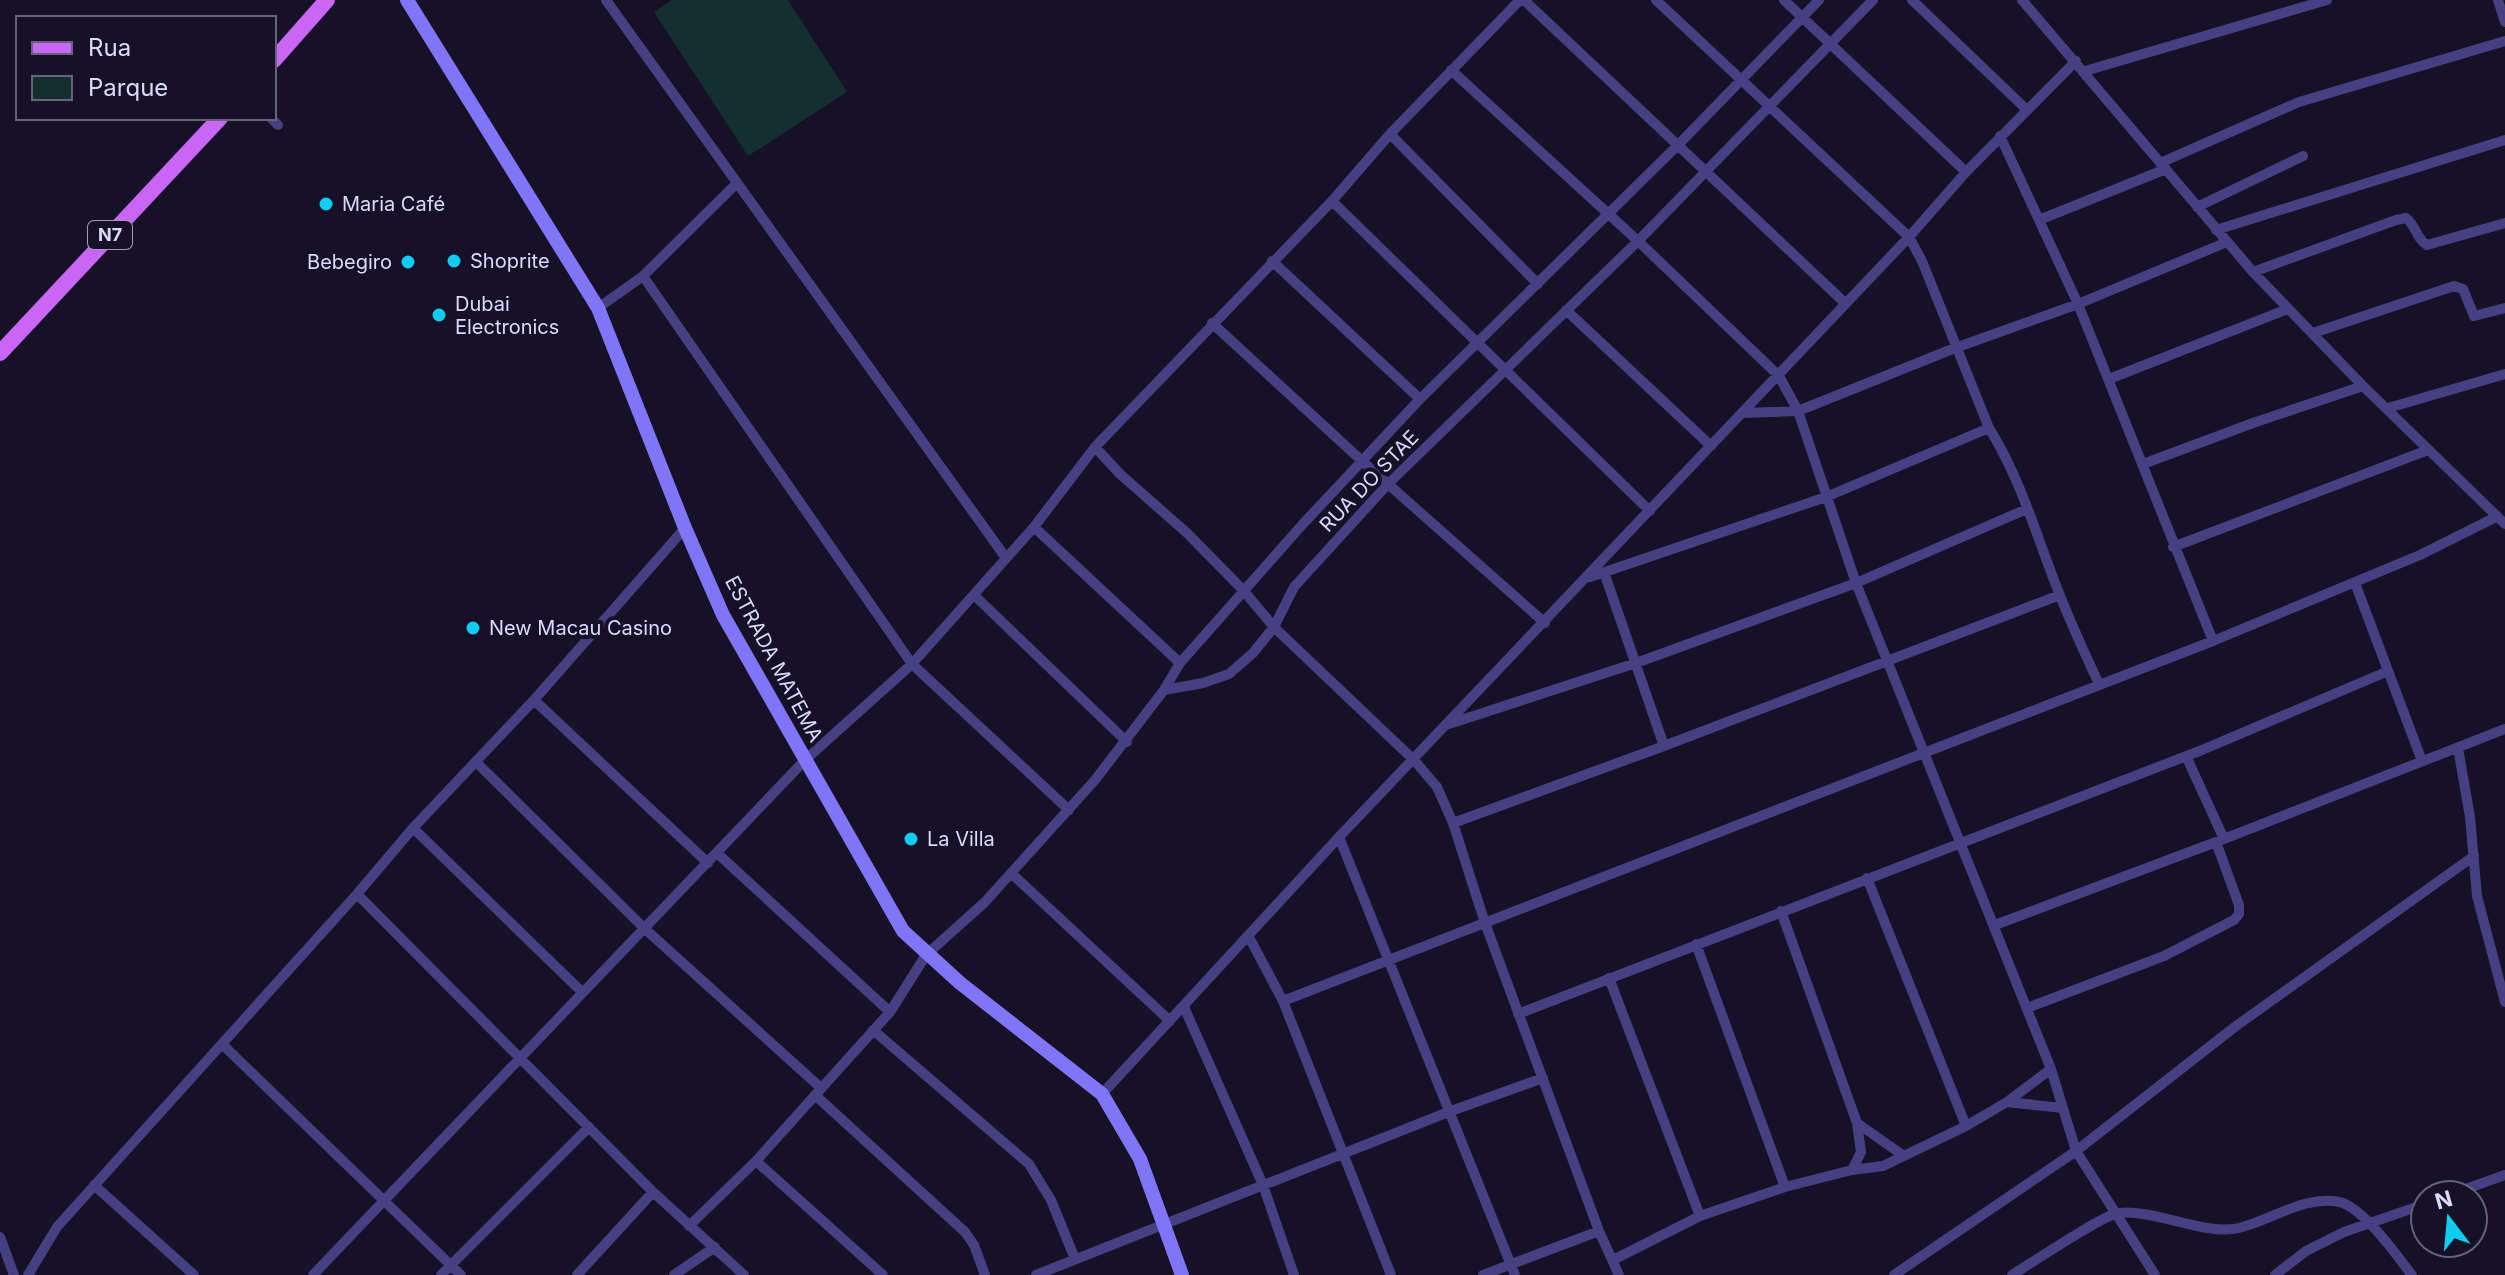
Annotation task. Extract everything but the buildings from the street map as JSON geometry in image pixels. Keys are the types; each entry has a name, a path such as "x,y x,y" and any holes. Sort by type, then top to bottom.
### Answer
{"main road":[{"path":"276,58 327,0"},
{"name":"N7","path":"0,353 218,120"}],"street":[{"name":"ESTRADA MATEMA","path":"407,0 598,308 723,615 903,931 926,955 1102,1094 1140,1159 1182,1275"},
{"path":"606,0 1006,558"},
{"path":"313,1275 805,760 912,664 1034,527 1095,447 1332,201 1451,70 1522,0 1845,303"},
{"path":"1656,0 1909,237 1922,261 1955,348 2027,509 2099,684"},
{"path":"1784,0 1966,172"},
{"path":"689,1226 756,1161 890,1012 926,955 985,902 1069,810 1127,742 1180,663 1243,590 1420,399 1678,145 1819,0"},
{"name":"RUA DO STAE","path":"1164,690 1229,674 1253,653 1274,627 1294,587 1388,484 1638,241 1873,0"},
{"path":"1912,0 2026,109"},
{"path":"2022,0 2253,272 2500,521 2505,532"},
{"path":"2085,71 2298,4 2327,0"},
{"path":"2498,0 2505,22"},
{"path":"2039,220 2299,102 2505,41"},
{"path":"1102,1094 1339,837 1779,376 1966,172 2076,61"},
{"path":"1451,70 1638,241 1779,376 1798,411 1856,583 2051,1069 2076,1151 2155,1275"},
{"path":"1390,134 1538,284"},
{"path":"2000,136 2078,304 2213,641"},
{"path":"2216,230 2505,140"},
{"path":"2197,207 2303,156"},
{"path":"598,308 643,276 737,183"},
{"path":"1332,201 1650,511"},
{"path":"2253,272 2406,218 2427,245 2505,223"},
{"path":"1743,413 1798,411 1955,348 2078,304 2227,242"},
{"path":"1272,261 1420,399"},
{"path":"643,276 912,664 1069,810"},
{"path":"2313,333 2454,286 2463,289 2474,316 2505,308"},
{"path":"2109,379 2288,309"},
{"path":"1566,310 1711,446"},
{"path":"1212,323 1545,623"},
{"path":"2388,408 2505,374"},
{"path":"2143,464 2363,386"},
{"path":"1588,578 1826,497 1989,428"},
{"path":"1095,447 1120,474 1187,533 1274,627 1414,760 1437,787 1453,823 1518,1014 1599,1231 1619,1275"},
{"path":"2173,547 2428,450"},
{"path":"1448,725 1636,663 1856,583 2027,509"},
{"path":"1283,1001 2213,641 2500,521"},
{"path":"1034,527 1180,663"},
{"path":"28,1275 57,1227 413,828 534,700 685,528"},
{"path":"1604,572 1664,746"},
{"path":"2355,583 2422,761"},
{"path":"974,595 1127,742"},
{"path":"1453,823 2060,595"},
{"path":"1518,1014 2186,756 2386,672"},
{"path":"534,700 708,863"},
{"path":"1995,925 2505,729"},
{"path":"2458,748 2477,896 2505,1002"},
{"path":"2027,1008 2164,956 2234,920 2239,914 2220,841 2186,756"},
{"path":"476,762 644,928 965,1232 974,1245 985,1275"},
{"path":"413,828 582,992"},
{"path":"1339,837 1515,1275"},
{"path":"717,853 890,1012"},
{"path":"1894,1275 2076,1151 2236,1026 2474,856"},
{"path":"1011,873 1170,1021"},
{"path":"1867,878 1966,1126"},
{"path":"357,894 653,1192 744,1275"},
{"path":"1781,911 1857,1123 1861,1152 1852,1170"},
{"path":"1249,937 1283,1001 1391,1275"},
{"path":"1696,944 1785,1187"},
{"path":"1609,978 1700,1216"},
{"path":"1184,1007 1263,1185 1294,1275"},
{"path":"873,1030 1029,1164 1051,1200 1075,1259"},
{"path":"222,1044 386,1199 461,1275"},
{"path":"1613,1260 1700,1216 1785,1187 1852,1170 1883,1166 1966,1126 2007,1102 2051,1069"},
{"path":"1036,1275 1451,1111 1543,1078"},
{"path":"2007,1102 2063,1108"},
{"path":"1857,1123 1904,1156"},
{"path":"441,1275 589,1127"},
{"path":"756,1161 883,1275"},
{"path":"94,1185 194,1275"},
{"path":"577,1275 653,1192"},
{"path":"2012,1275 2114,1213 2143,1214 2236,1229 2300,1205 2324,1201 2342,1202 2370,1223 2412,1275"},
{"path":"2275,1275 2306,1251 2344,1232 2409,1210"},
{"path":"1483,1275 1599,1231"},
{"path":"0,1237 14,1275"},
{"path":"674,1275 715,1247"}],"green space":[{"path":"672,0 788,0 847,92 748,156 654,12"}],"place":[{"name":"Maria Café","path":"326,204"},
{"name":"Shoprite","path":"454,261"},
{"name":"Bebegiro","path":"408,262"},
{"name":"Dubai Electronics","path":"439,315"},
{"name":"New Macau Casino","path":"473,628"},
{"name":"La Villa","path":"911,839"}]}
